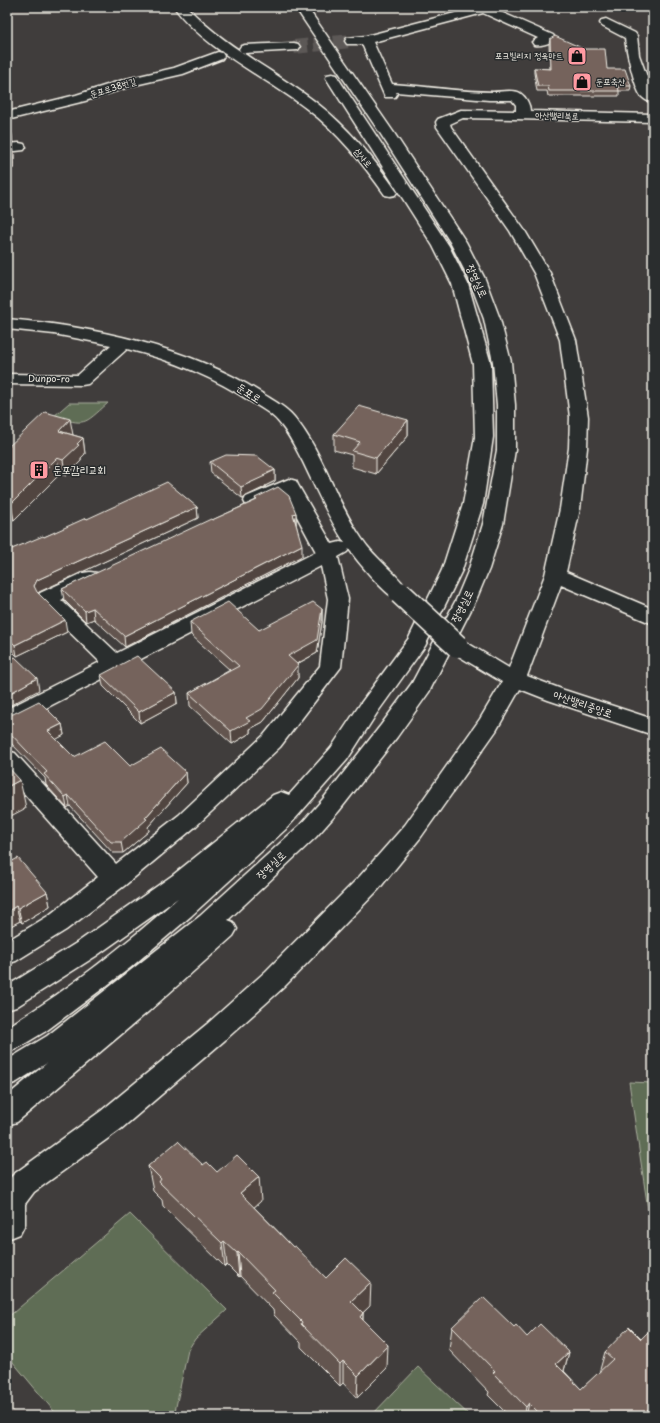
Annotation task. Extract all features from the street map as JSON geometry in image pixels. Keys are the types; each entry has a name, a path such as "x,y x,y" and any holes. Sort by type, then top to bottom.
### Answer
{"main road":[{"name":"삼사로","path":"180,7 192,21 241,60 314,107 346,137 389,190 406,217"},
{"path":"351,41 366,40 488,8 549,38 538,42"},
{"name":"장영실로","path":"7,1041 37,1023 121,961 182,909 279,822 339,754 369,708 418,641 452,570 474,504 484,437 482,364 460,284 441,246 323,64 295,10"},
{"name":"장영실로","path":"7,1074 56,1044 209,923 308,831 331,805 389,731 421,686 466,600 479,569 493,524 506,450 506,405 502,362 492,319 477,279 458,242 346,74 295,10"},
{"path":"606,23 631,36 633,55 648,95 653,99"},
{"path":"332,31 336,37 346,74"},
{"path":"366,40 389,90 489,96 516,96 523,105 524,115"},
{"path":"245,49 294,47"},
{"name":"둔포로38번길","path":"7,116 80,98 131,82 178,72 218,56"},
{"name":"아산밸리북로","path":"555,575 570,509 578,448 579,417 568,340 542,273 518,232 444,127 443,122 461,114 653,118"},
{"path":"451,300 482,364"},
{"name":"둔포로","path":"7,324 74,332 153,350 183,359 222,376 256,396 289,423 305,449 353,540 370,562 400,593 457,646"},
{"name":"Dunpo-ro","path":"7,379 82,380 124,343"},
{"path":"7,954 57,923 187,821 272,741 330,667 338,599 328,555 289,484 239,508"},
{"path":"7,718 328,555 353,540"},
{"path":"104,571 47,598 114,663"},
{"path":"10,1224 9,1210 13,1195 24,1183 111,1120 216,1032 275,979 369,882 414,831 493,717 515,679 526,654 555,575 653,617"},
{"name":"아산밸리중앙로","path":"457,646 498,671 515,679 556,695 653,727"},
{"path":"7,999 87,950 182,882 339,754"},
{"path":"7,759 115,879"},
{"path":"7,1113 140,1003 238,916 308,831"}],"green space":[{"path":"69,403 108,403 84,422 53,417"},
{"path":"629,1082 653,1083 653,1223 650,1223"},
{"path":"130,1214 227,1310 195,1339 188,1350 174,1416 58,1416 7,1355 7,1318"},
{"path":"418,1367 470,1416 371,1416"}],"building":[{"path":"555,36 584,49 605,49 607,69 625,69 631,86 618,86 619,91 549,91 548,86 538,86 534,68 551,69 550,39"},
{"path":"7,129 11,129 11,144 7,145"},
{"path":"359,406 408,420 376,458 352,451 360,442 334,434"},
{"name":"둔포감리교회","path":"45,412 70,419 59,431 83,438 77,444 79,445 63,460 57,458 11,504 7,503 7,448"},
{"path":"226,455 257,456 275,470 241,487 210,462"},
{"path":"167,482 197,507 37,580 34,586 37,592 65,620 15,645 7,637 7,551 43,536 44,537 86,518 87,519"},
{"path":"278,487 289,496 296,513 293,514 302,545 124,636 93,608 85,611 62,589 211,519 212,520 257,500 255,498"},
{"path":"228,602 259,630 313,602 322,609 317,640 288,656 298,665 262,709 246,718 250,721 231,731 189,693 239,666 190,622"},
{"path":"137,656 176,692 139,712 101,675"},
{"path":"15,657 37,678 7,695 7,661"},
{"path":"39,701 62,724 48,731 74,757 105,741 130,766 161,749 186,772 145,818 147,819 121,842 111,842 68,795 65,797 44,774 47,772 7,730 7,715 13,714"},
{"path":"7,766 20,780 7,787"},
{"path":"18,858 47,892 18,908 16,906 7,912 7,864"},
{"path":"178,1141 203,1165 207,1162 217,1172 237,1155 259,1177 240,1193 293,1247 295,1246 326,1278 346,1258 371,1282 351,1301 363,1313 360,1317 388,1345 358,1376 343,1361 340,1364 301,1324 302,1322 272,1292 275,1290 238,1252 237,1253 224,1241 222,1243 159,1182 161,1179 148,1166"},
{"path":"483,1297 514,1327 516,1325 527,1337 540,1324 569,1352 556,1364 581,1389 613,1359 605,1352 629,1327 641,1339 652,1328 653,1404 642,1416 542,1416 529,1403 526,1407 493,1373 495,1371 452,1327"}],"tunnel":[{"path":"294,47 351,41"}],"place":[{"name":"포크빌리지 정육마트","path":"577,56"},
{"name":"둔포축산","path":"582,82"},
{"name":"둔포감리교회","path":"39,470"}]}
